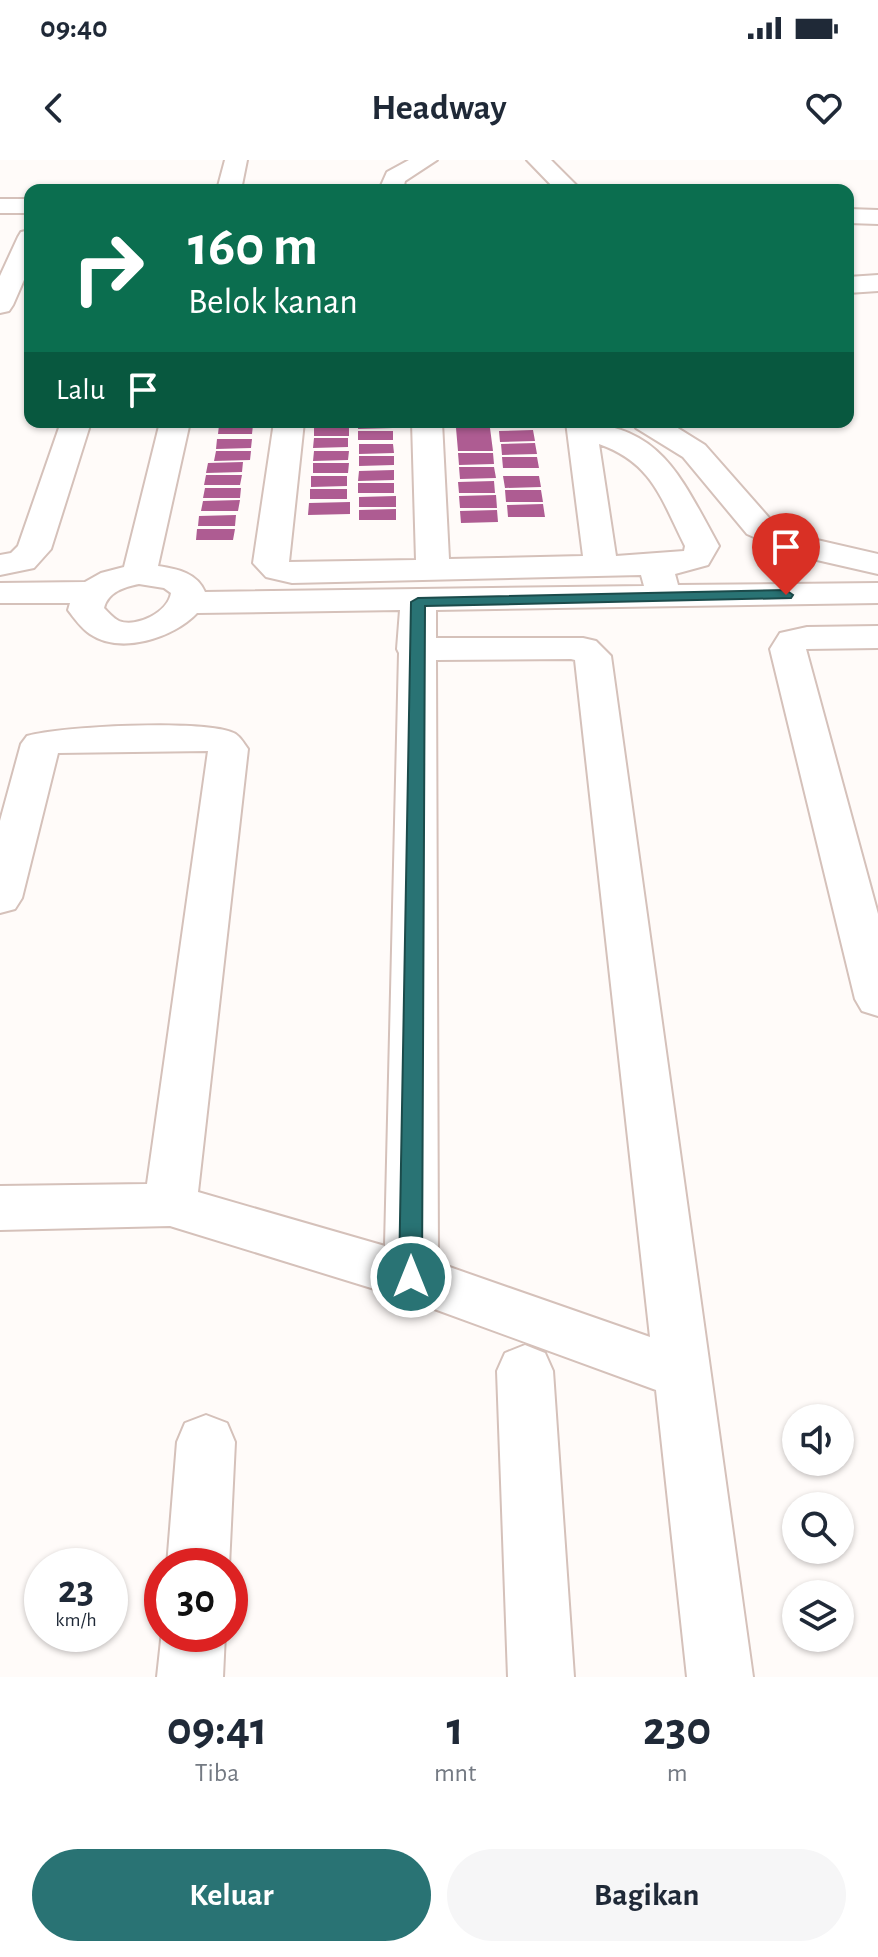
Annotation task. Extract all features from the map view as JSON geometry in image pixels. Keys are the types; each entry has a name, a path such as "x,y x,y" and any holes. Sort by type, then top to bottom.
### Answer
{"street":[{"path":"230,184 236,160"},
{"path":"393,184 395,177 426,160"},
{"path":"538,160 563,184"},
{"path":"0,206 24,206"},
{"path":"854,216 878,217"},
{"path":"0,305 24,251"},
{"path":"854,285 878,283"},
{"path":"0,565 22,561 34,549 74,428"},
{"path":"139,574 174,428"},
{"path":"288,428 270,563 278,570 425,586 660,580 878,593"},
{"path":"411,1277 415,649 425,586 427,428"},
{"path":"582,428 601,567"},
{"path":"189,603 425,586 601,567 660,580 694,561 701,554 702,546 661,470 651,459 587,428"},
{"path":"657,428 694,451 759,527 807,548 878,564"},
{"path":"0,593 93,592 112,580 139,574 176,581 189,594 189,603 175,620 162,626 129,631 100,625 91,618 86,610 93,592"},
{"path":"878,637 807,638 793,641 788,649 878,999"},
{"path":"415,649 571,648 583,649 593,656 720,1677"},
{"path":"0,898 41,744 207,738 221,741 228,749 170,1205"},
{"path":"0,1208 170,1205 411,1277 684,1375"},
{"path":"525,1371 541,1677"},
{"path":"199,1548 206,1442"},
{"path":"190,1677 192,1652"}],"building":[{"path":"219,428 253,428 252,434 218,434"},
{"path":"314,428 349,428 349,436 314,436"},
{"path":"456,428 490,428 493,451 458,451"},
{"path":"533,430 535,441 500,442 499,431"},
{"path":"358,431 393,431 393,440 358,440"},
{"path":"314,438 348,438 348,447 313,448"},
{"path":"217,439 252,439 251,448 216,449"},
{"path":"535,443 537,454 502,455 501,444"},
{"path":"359,444 393,444 394,453 359,454"},
{"path":"216,451 251,451 250,460 214,461"},
{"path":"314,451 349,451 348,460 313,461"},
{"path":"458,453 493,453 494,464 459,465"},
{"path":"359,456 394,456 394,465 359,466"},
{"path":"502,457 537,457 539,468 503,468"},
{"path":"243,462 242,472 206,473 208,463"},
{"path":"313,463 349,463 348,473 313,473"},
{"path":"459,467 494,467 496,478 460,479"},
{"path":"394,470 394,480 358,481 359,471"},
{"path":"206,475 242,475 240,485 204,485"},
{"path":"311,476 347,476 347,486 311,487"},
{"path":"503,476 539,476 541,487 505,488"},
{"path":"494,481 495,493 459,493 458,482"},
{"path":"358,483 394,483 394,493 358,493"},
{"path":"205,488 241,488 240,498 203,498"},
{"path":"310,489 347,489 347,499 310,499"},
{"path":"505,490 541,490 543,502 506,502"},
{"path":"496,495 497,508 460,508 459,496"},
{"path":"396,496 396,507 359,507 359,497"},
{"path":"240,500 238,511 201,511 203,501"},
{"path":"350,502 350,514 308,515 309,503"},
{"path":"543,504 545,517 508,517 507,505"},
{"path":"396,509 396,520 359,520 359,510"},
{"path":"497,510 498,522 461,523 460,511"},
{"path":"236,515 235,526 198,526 199,516"},
{"path":"197,529 235,529 233,540 196,540"}],"route":[{"path":"411,1277 415,649 418,602 786,595"}]}
